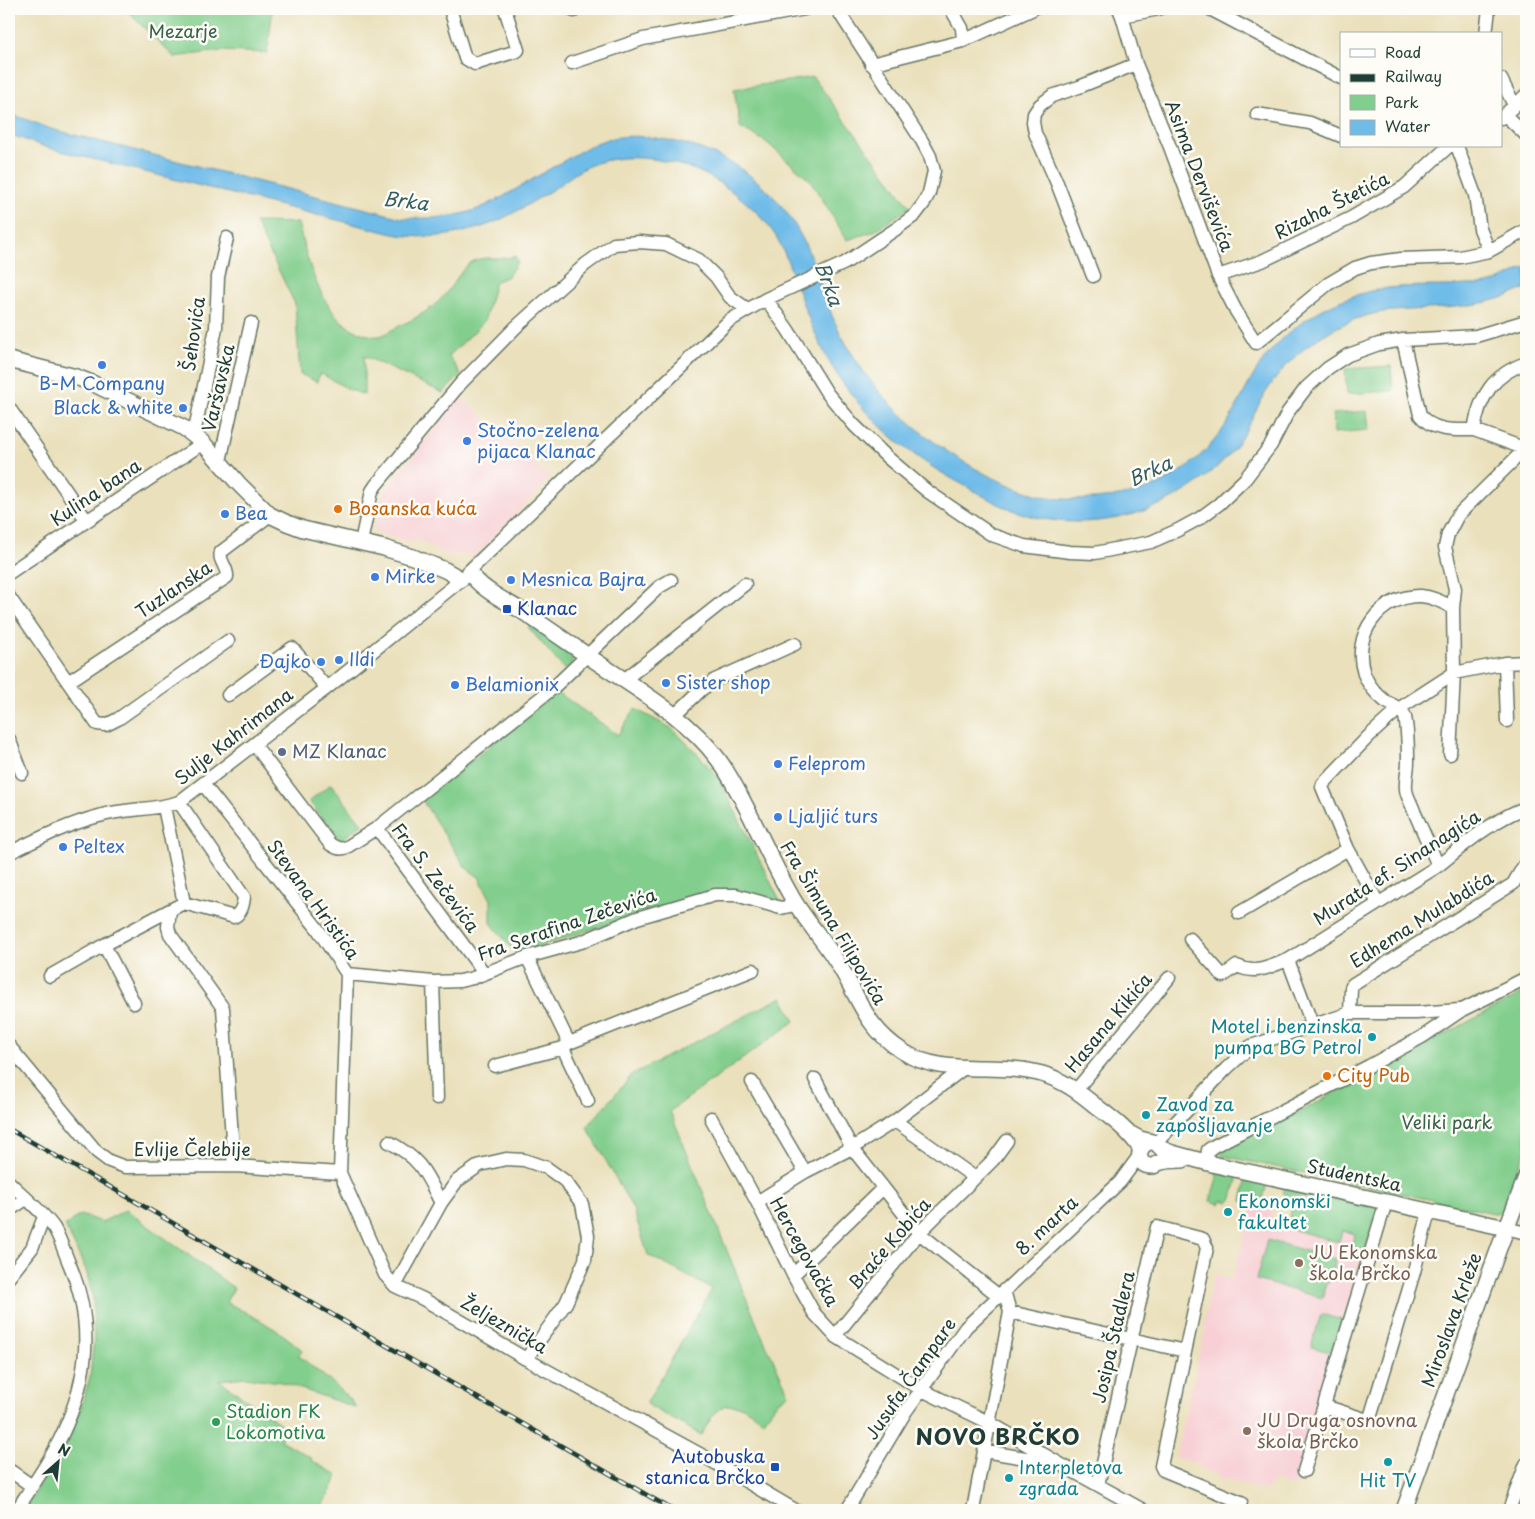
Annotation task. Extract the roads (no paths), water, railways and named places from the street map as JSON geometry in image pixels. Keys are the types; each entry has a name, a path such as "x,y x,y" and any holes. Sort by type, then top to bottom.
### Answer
{"main road":[{"path":"9,360 76,377 184,428 220,461 238,483 270,515"},
{"name":"Fra Šimuna Filipovića","path":"270,515 303,529 413,557 446,570 491,592 516,606 674,716 700,738 719,760 739,793 796,903 837,962 873,1027 903,1052 941,1065 964,1068 1021,1070 1060,1080 1076,1090 1151,1152"},
{"name":"Studentska","path":"1151,1152 1172,1160 1195,1159 1506,1228"},
{"name":"Miroslava Krleže","path":"1404,1510 1526,1177"}],"street":[{"path":"450,9 465,58 475,64 518,50 505,9"},
{"path":"572,63 643,39 805,9"},
{"name":"Sulje Kahrimana","path":"9,853 40,838 99,816 126,810 164,807 179,802 465,580 732,327 747,310 770,297 846,263 915,215 924,203 933,182 934,171 932,164 922,140 837,9"},
{"path":"951,9 962,28 963,41"},
{"path":"871,64 963,41 1033,9"},
{"path":"1121,12 1159,9"},
{"path":"1210,9 1340,77"},
{"path":"1486,32 1489,9"},
{"name":"Asima Derviševića","path":"1121,12 1136,64 1170,147 1218,276 1256,343 1328,284 1354,268 1371,263 1400,259 1460,257 1489,251"},
{"path":"1093,276 1057,183 1035,133 1034,114 1040,105 1052,96 1136,64"},
{"path":"1502,81 1514,104"},
{"path":"1526,95 1503,116 1526,135"},
{"path":"1257,114 1310,123 1340,136"},
{"name":"Rizaha Štetića","path":"1218,276 1262,261 1352,218 1404,187 1447,148"},
{"path":"1458,148 1475,195 1480,229 1489,251 1526,230"},
{"name":"Šehovića","path":"198,439 216,328 218,277 227,238"},
{"path":"360,542 372,491 461,383 516,327 579,270 614,244 639,242 666,244 691,256 699,260 716,277 730,297 747,310"},
{"path":"770,297 827,393 881,452 927,491 992,535 1024,546 1095,553 1151,542 1200,518 1219,504 1245,479 1271,445 1288,412 1313,381 1348,355 1379,344 1402,340 1476,336 1526,321"},
{"name":"Varšavska","path":"220,461 252,323"},
{"path":"1402,340 1420,415 1424,421 1437,428 1474,430 1526,449 1458,516 1448,534 1445,547 1455,588 1453,608 1454,673 1450,754"},
{"path":"1474,430 1476,416 1484,397 1496,380 1511,368 1526,363"},
{"path":"9,408 87,521"},
{"name":"Kulina bana","path":"9,572 87,521 198,439"},
{"name":"Tuzlanska","path":"68,682 227,577 227,570 220,557 221,552 270,515"},
{"path":"254,744 330,844 342,849 377,828 553,688 659,587 671,580"},
{"path":"624,680 745,584"},
{"path":"1438,866 1406,790 1408,761 1404,716 1400,708 1385,701 1373,690 1364,675 1361,651 1367,627 1377,613 1390,603 1406,597 1422,596 1439,600 1453,608"},
{"path":"9,597 97,724 106,725 118,719 228,641"},
{"path":"674,716 702,689 715,680 796,644"},
{"path":"228,695 292,648 328,688"},
{"path":"1378,903 1348,849 1322,787 1323,784 1368,736 1400,708 1454,673 1505,663 1526,662"},
{"path":"1505,663 1507,721"},
{"path":"9,739 22,773"},
{"name":"Stevana Hristića","path":"203,784 317,928 347,974 340,1173"},
{"path":"50,976 184,903 234,917 239,914 244,897 179,802"},
{"path":"164,807 184,903"},
{"name":"Murata ef. Sinanagića","path":"1190,939 1223,976 1237,966 1246,970 1256,971 1288,960 1438,866 1460,848 1513,812 1526,808"},
{"name":"Fra S. Zečevića","path":"377,828 484,973"},
{"path":"1239,914 1348,849"},
{"name":"Edhema Mulabdića","path":"1350,1013 1351,988 1353,984 1513,884 1526,862"},
{"name":"Fra Serafina Zečevića","path":"347,974 434,982 460,981 528,957 580,942 637,918 715,895 736,895 781,908 796,903"},
{"path":"170,910 168,927 170,934 223,1008 234,1166"},
{"path":"104,945 134,1003"},
{"path":"528,957 588,1101"},
{"path":"1288,960 1312,1024"},
{"path":"495,1066 566,1045 753,970"},
{"name":"Hasana Kikića","path":"1076,1090 1169,978"},
{"path":"1216,1165 1209,1161 1207,1156 1208,1150 1214,1146 1298,1104 1422,1036 1462,1010 1526,978"},
{"path":"434,982 437,1098"},
{"name":"8. marta","path":"1001,1293 1151,1152 1251,1046 1312,1024 1350,1013 1416,1013 1462,1010"},
{"path":"1416,1013 1423,1024 1422,1036"},
{"name":"Evlije Čelebije","path":"9,1046 97,1152 109,1161 125,1167 234,1166 340,1173"},
{"path":"757,1202 805,1172 852,1148 895,1121 964,1068"},
{"path":"815,1079 852,1148 919,1233 1001,1293 1010,1312 973,1510"},
{"path":"752,1082 805,1172"},
{"name":"Hercegovačka","path":"710,1118 757,1202 792,1275 814,1313 835,1336 922,1390 990,1422 1060,1464 1143,1510"},
{"path":"895,1121 974,1177"},
{"name":"Braće Kobića","path":"835,1336 919,1233 993,1160 1007,1141"},
{"path":"389,1142 412,1156 420,1165 441,1204"},
{"path":"340,1173 385,1275 394,1286 441,1204 457,1181 480,1165 506,1159 524,1160 547,1168 565,1181 582,1204 588,1236 584,1260 566,1302 526,1359"},
{"path":"9,1182 54,1228 78,1284 84,1309 86,1336 81,1383 70,1416 55,1450 17,1510"},
{"path":"792,1275 883,1188"},
{"path":"9,1208 26,1199"},
{"path":"1304,1471 1386,1202"},
{"path":"1324,1406 1366,1420 1370,1418 1414,1272 1430,1211"},
{"path":"9,1277 32,1248 44,1216"},
{"name":"Josipa Štadlera","path":"1098,1485 1157,1227 1203,1239 1208,1248 1185,1351"},
{"path":"1506,1228 1526,1233"},
{"name":"Željeznička","path":"394,1286 423,1299 795,1510"},
{"name":"Jusufa Čampare","path":"846,1510 906,1412 966,1327 1001,1293"},
{"path":"1010,1312 1185,1351 1161,1466 1163,1470 1241,1502 1238,1510"},
{"path":"984,1451 1060,1464"},
{"path":"1509,1510 1526,1464"},
{"path":"9,1470 32,1486"}],"water":[{"path":"9,113 51,129 402,218 444,217 475,210 504,196 583,150 608,139 627,136 657,138 704,150 738,167 754,178 781,205 806,246 826,301 841,335 856,360 891,404 912,424 961,460 987,475 1013,486 1052,498 1099,499 1115,497 1144,490 1168,480 1188,466 1215,440 1256,372 1273,349 1305,320 1338,302 1363,293 1389,288 1488,284 1503,279 1526,267 1526,288 1483,303 1382,312 1361,317 1338,327 1309,345 1285,367 1260,401 1246,430 1234,448 1215,469 1188,489 1166,502 1117,518 1066,522 1040,518 1015,511 993,501 938,471 900,444 883,429 852,395 826,356 807,315 783,250 772,230 741,198 715,180 695,170 670,162 643,158 604,161 575,173 527,205 493,223 473,230 451,234 430,237 405,236 45,147 9,134"}],"railway":[{"path":"9,1129 673,1510"}],"place":[{"name":"B-M Company","path":"102,365"},
{"name":"Black & white","path":"183,408"},
{"name":"Stočno-zelena pijaca Klanac","path":"467,441"},
{"name":"Bosanska kuća","path":"338,509"},
{"name":"Bea","path":"225,514"},
{"name":"Mirke","path":"375,577"},
{"name":"Mesnica Bajra","path":"511,580"},
{"name":"Klanac","path":"507,609"},
{"name":"Ildi","path":"339,660"},
{"name":"Đajko","path":"321,662"},
{"name":"Sister shop","path":"666,683"},
{"name":"Belamionix","path":"455,685"},
{"name":"MZ Klanac","path":"282,752"},
{"name":"Feleprom","path":"778,764"},
{"name":"Ljaljić turs","path":"778,817"},
{"name":"Peltex","path":"63,847"},
{"name":"Motel i benzinska pumpa BG Petrol","path":"1372,1037"},
{"name":"City Pub","path":"1327,1076"},
{"name":"Zavod za zapošljavanje","path":"1146,1115"},
{"name":"Ekonomski fakultet","path":"1228,1212"},
{"name":"JU Ekonomska škola Brčko","path":"1299,1263"},
{"name":"Stadion FK Lokomotiva","path":"216,1422"},
{"name":"JU Druga osnovna škola Brčko","path":"1247,1431"},
{"name":"Hit TV","path":"1388,1462"},
{"name":"Autobuska stanica Brčko","path":"775,1467"},
{"name":"Interpletova zgrada","path":"1009,1478"}],"district":[{"name":"NOVO BRČKO","path":"998,1437"}],"park label":[{"name":"Mezarje","path":"183,32"},
{"name":"Veliki park","path":"1447,1123"}],"water label":[{"name":"Brka","path":"406,201"},
{"name":"Brka","path":"829,284"},
{"name":"Brka","path":"1150,471"}]}
